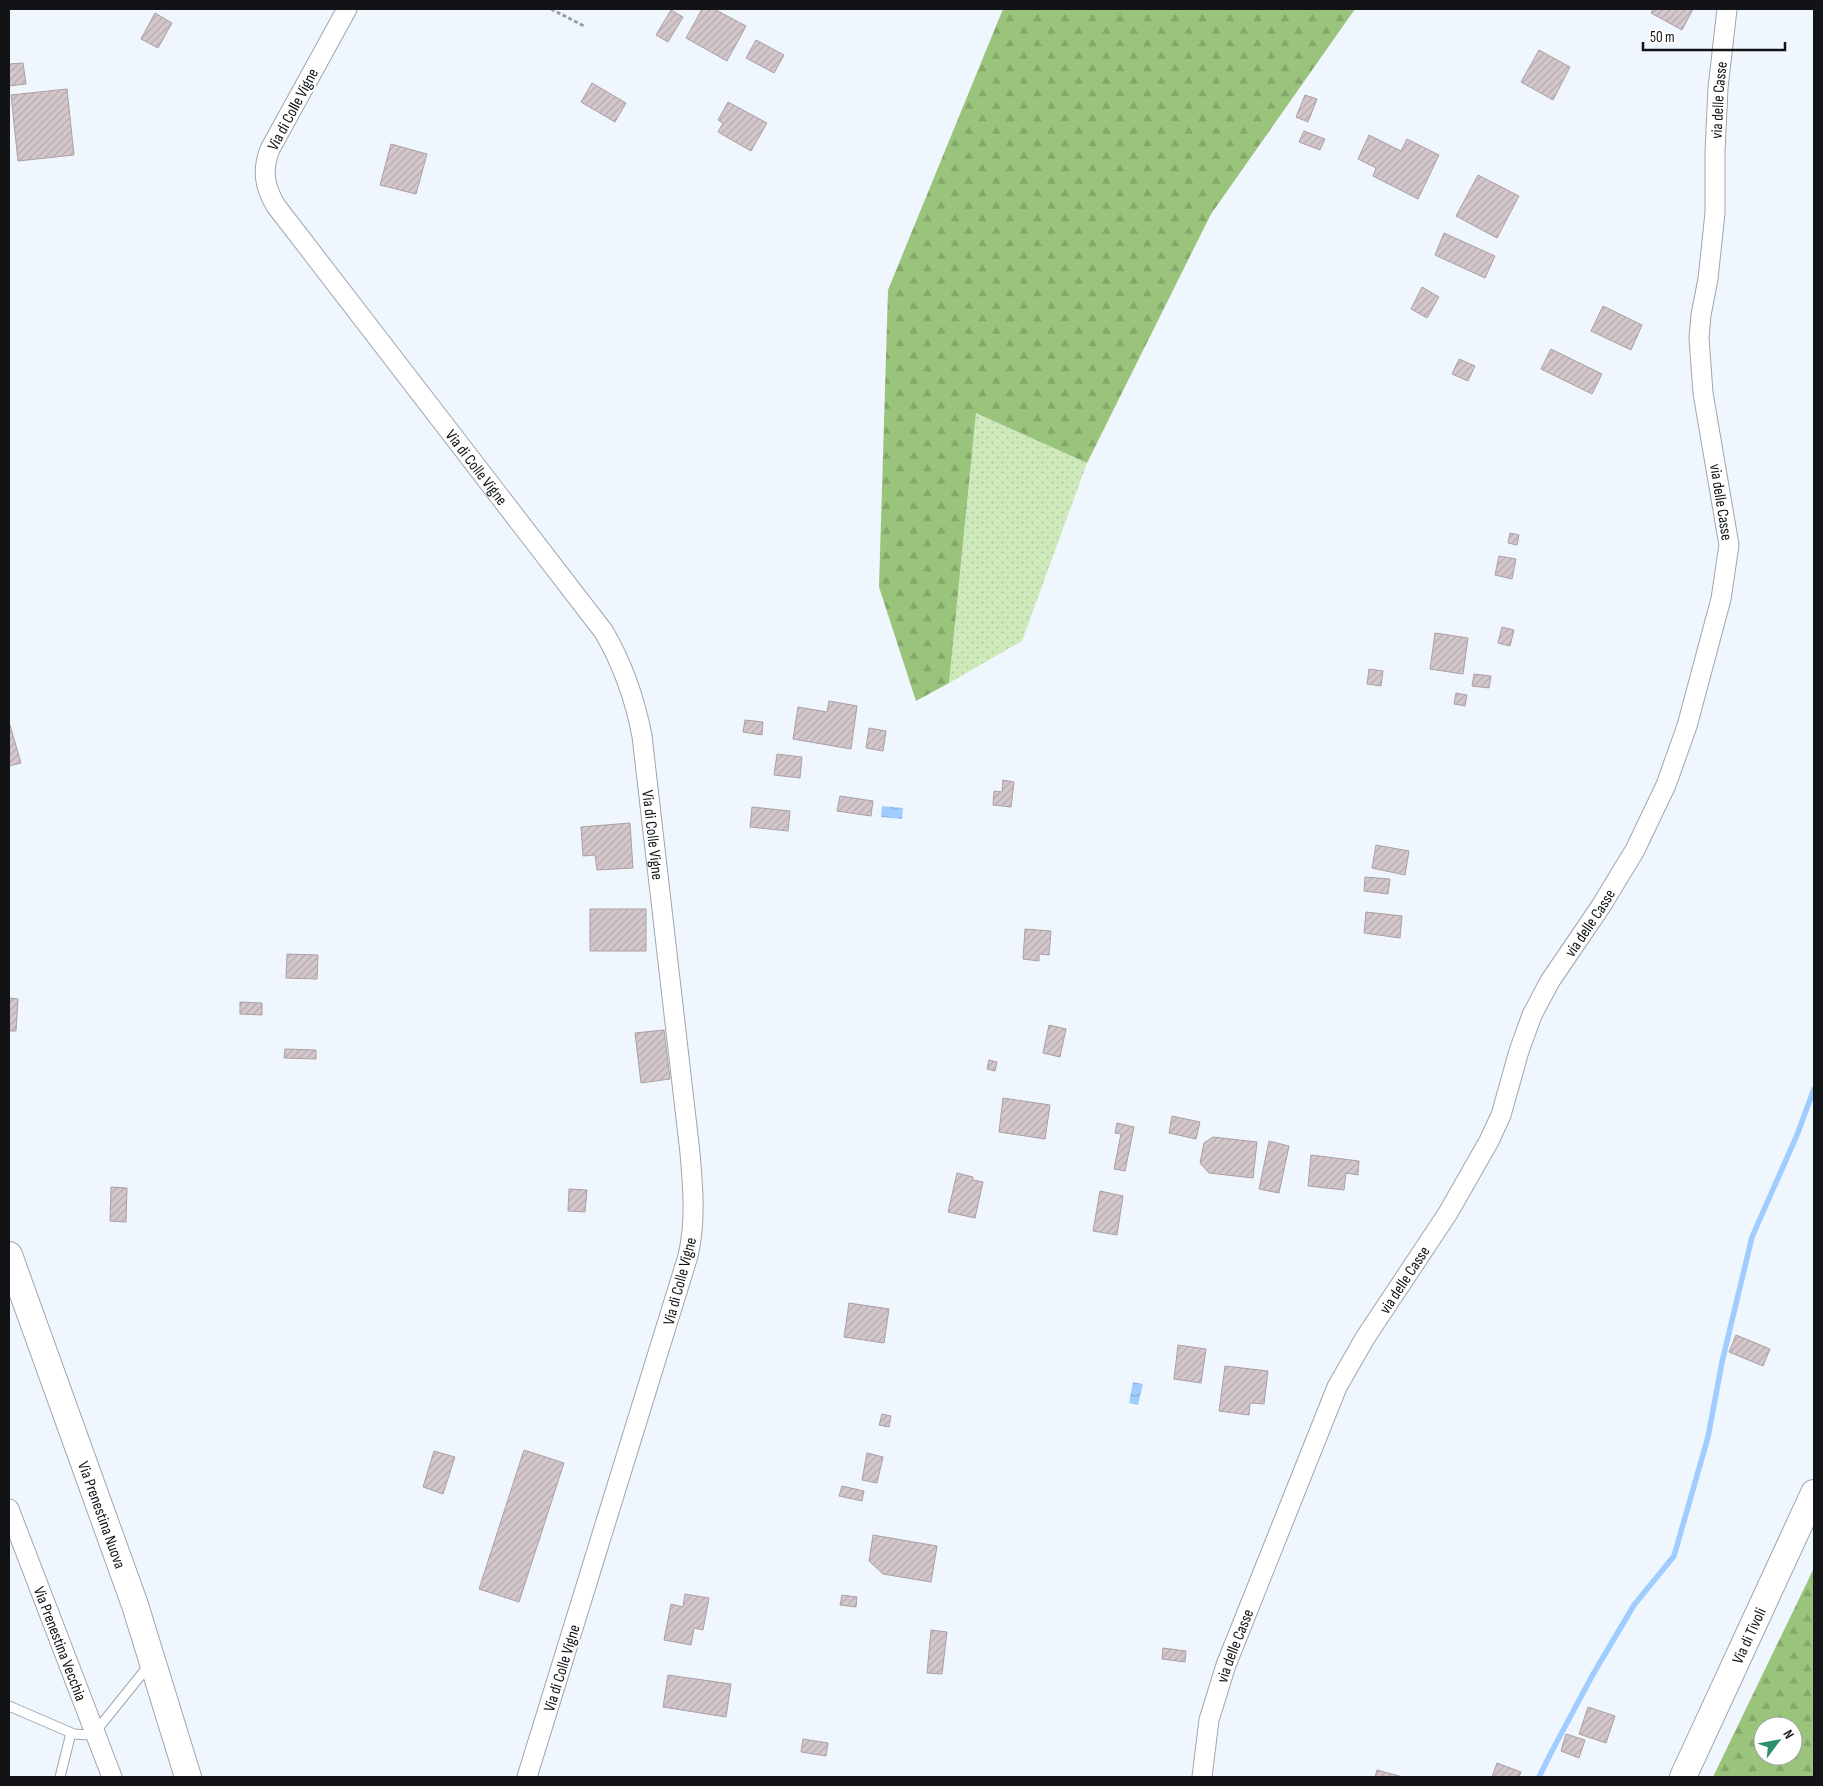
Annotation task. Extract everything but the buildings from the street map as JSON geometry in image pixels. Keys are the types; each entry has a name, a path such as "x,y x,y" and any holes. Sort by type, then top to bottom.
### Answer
{"main road":[{"name":"Via Prenestina Nuova","path":"9,1255 135,1605 188,1777"},
{"name":"Via di Tivoli","path":"1683,1777 1814,1493"}],"street":[{"name":"Via di Colle Vigne","path":"346,9 270,149 264,168 267,189 276,206 604,632 620,660 634,700 642,736 690,1153 694,1209 688,1256 527,1777"},
{"name":"via delle Casse","path":"1202,1777 1209,1720 1223,1672 1337,1387 1364,1338 1448,1214 1490,1141 1504,1104 1518,1051 1532,1014 1550,981 1601,906 1634,850 1666,785 1687,726 1719,610 1729,545 1703,393 1699,338 1716,213 1715,152 1718,88 1727,9"},
{"name":"Via Prenestina Vecchia","path":"9,1509 96,1731 112,1777"}],"lane":[{"path":"9,1706 71,1733 89,1735 96,1731 153,1660"},
{"path":"60,1777 71,1733"}],"path":[{"path":"552,9 584,26"}],"green space":[{"path":"1003,9 1355,9 1211,214 1087,463 976,413 949,683 916,701 879,587 888,290"},
{"path":"976,413 1087,463 1022,641 949,683"},
{"path":"1814,1568 1814,1777 1713,1777"}],"water":[{"path":"882,806 903,808 902,819 881,817"},
{"path":"1133,1382 1143,1384 1138,1405 1129,1403"}],"waterway":[{"path":"1539,1777 1592,1676 1634,1605 1674,1556 1708,1437 1722,1362 1752,1237 1797,1135 1814,1089"}]}
